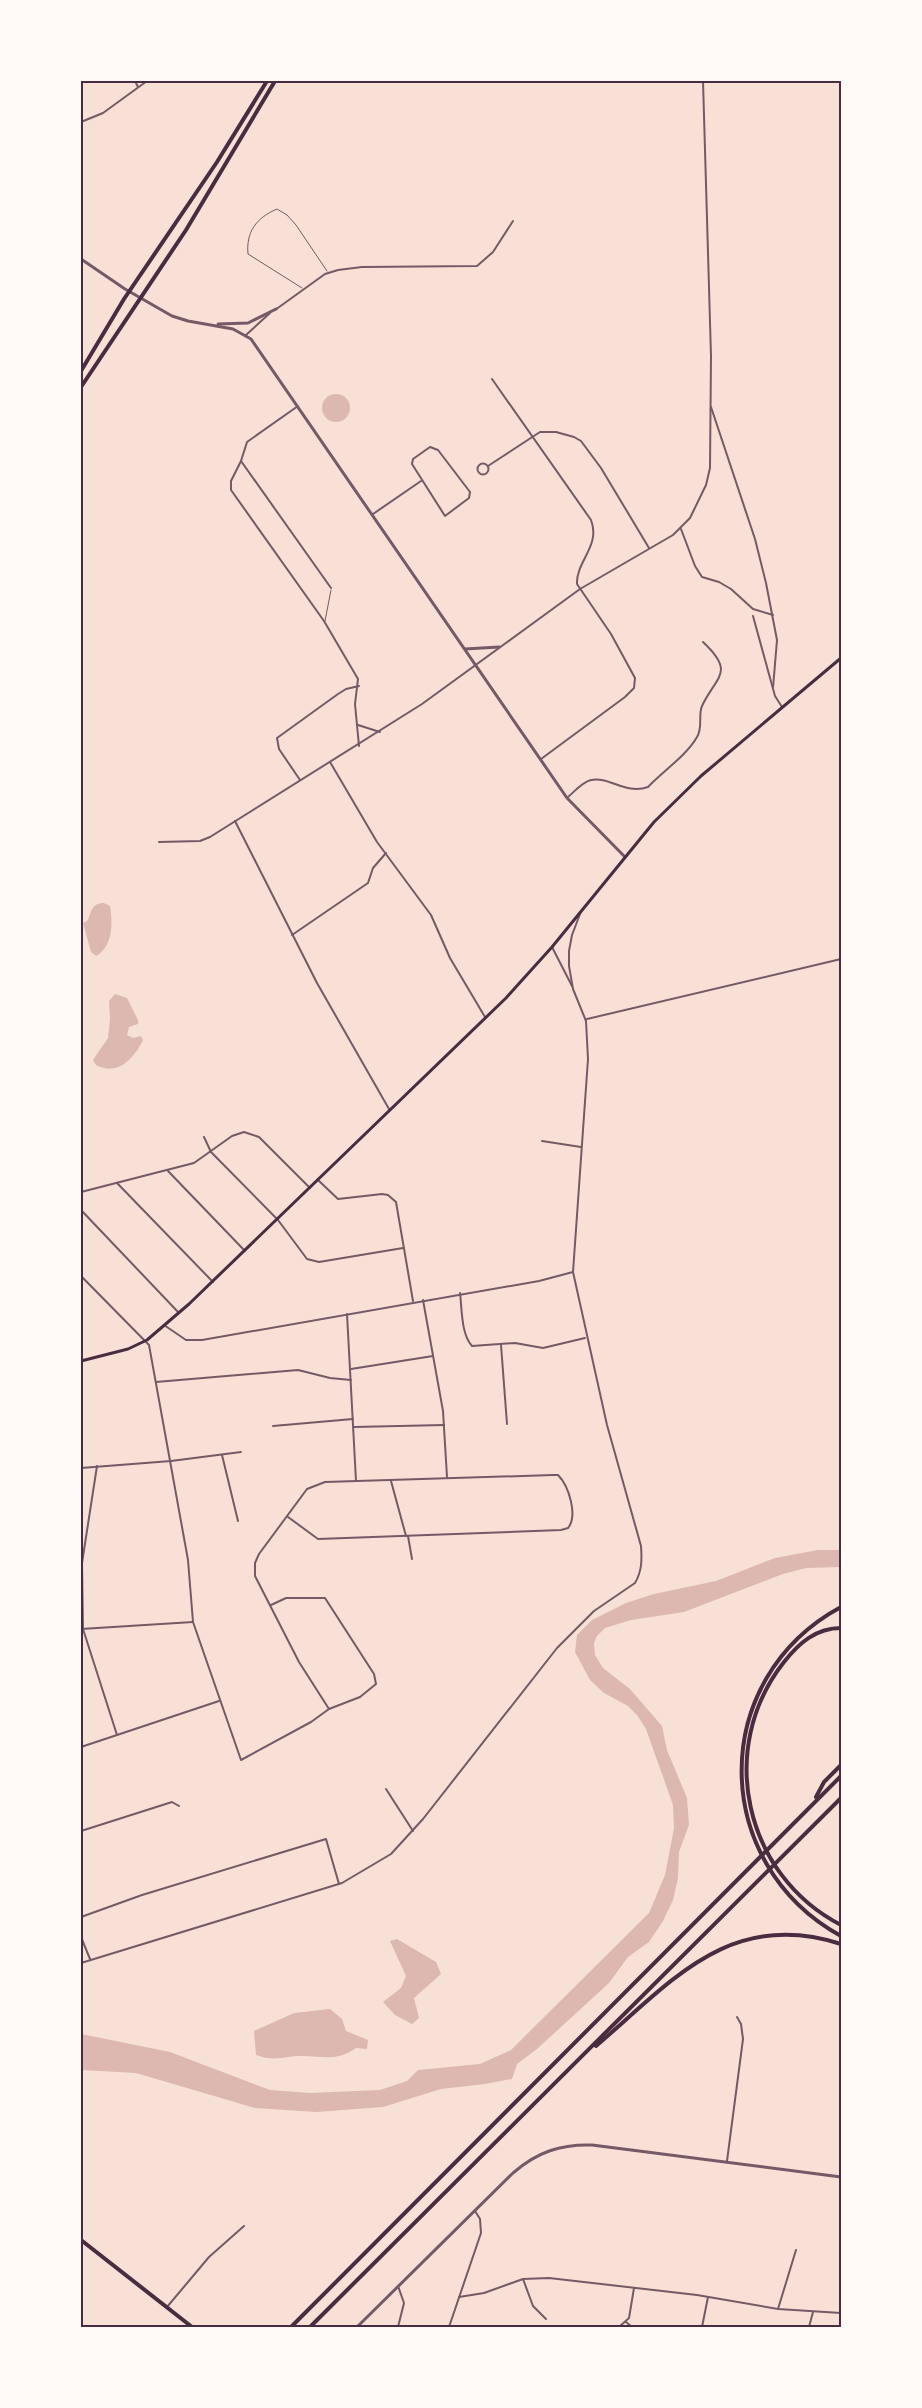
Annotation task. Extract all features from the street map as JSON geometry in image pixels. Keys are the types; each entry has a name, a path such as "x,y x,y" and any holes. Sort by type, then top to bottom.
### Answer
{"main road":[{"path":"81,370 130,292 218,162 267,81"},
{"path":"81,387 186,230 275,81"},
{"path":"81,1361 128,1349 147,1340 213,1282 486,1017 552,947 624,856 682,793 841,658"},
{"path":"841,1607 814,1624 790,1646 770,1671 755,1700 744,1737 741,1765 743,1801 763,1859 810,1915 841,1936"},
{"path":"841,1629 819,1632 804,1641 781,1666 760,1702 750,1738 747,1776 750,1803 757,1830 779,1879 812,1908 841,1925"},
{"path":"815,1801 824,1782 841,1765"},
{"path":"291,2327 841,1776"},
{"path":"310,2327 841,1798"},
{"path":"572,2066 671,1979 712,1952 741,1942 778,1936 813,1937 841,1944"},
{"path":"81,2240 192,2327"}],"street":[{"path":"135,81 138,87"},
{"path":"81,122 103,113 147,81"},
{"path":"159,842 205,840 359,746 476,666 580,588 681,529 690,518 708,477 711,404 703,81"},
{"path":"246,335 276,309 328,272 362,267 477,266 493,252 513,221"},
{"path":"81,259 130,292 176,318 233,329 246,335 259,349 567,798 624,856"},
{"path":"213,325 248,323 276,309"},
{"path":"492,379 533,435 593,525 591,547 576,579 611,634 635,678 634,688 541,759"},
{"path":"711,404 755,539 773,615 777,649 773,688"},
{"path":"298,406 252,436 247,442 231,481 231,490 325,623 353,669 358,679 355,704 359,746"},
{"path":"488,466 540,432 556,432 581,441 649,548"},
{"path":"430,447 438,450 470,492 469,498 445,516 421,481 411,464 413,459 430,447"},
{"path":"241,461 331,588"},
{"path":"373,514 421,481"},
{"path":"681,529 695,566 702,576 731,589 753,609 773,615"},
{"path":"753,616 773,688 782,707"},
{"path":"567,798 591,780 600,780 625,788 648,787 689,748 698,736 701,708 719,681 721,674 714,652 703,642"},
{"path":"465,649 499,647"},
{"path":"300,780 279,749 277,738 346,689 358,686"},
{"path":"358,725 380,732"},
{"path":"330,762 386,853 431,915 450,958 486,1017"},
{"path":"236,821 327,1003 390,1110"},
{"path":"292,935 368,883 373,868 386,853"},
{"path":"573,989 569,951 575,925 586,904"},
{"path":"81,1962 339,1884 380,1862 413,1831 557,1648 594,1611 635,1583 642,1563 641,1552 607,1425 573,1272 588,1059 586,1019 552,947"},
{"path":"586,1019 841,960"},
{"path":"81,1192 194,1163 237,1133 259,1137 310,1188"},
{"path":"204,1137 211,1152 278,1220 303,1256 313,1261 403,1248"},
{"path":"542,1141 581,1147"},
{"path":"168,1170 245,1251"},
{"path":"318,1180 338,1199 382,1194 390,1196 396,1202 414,1302"},
{"path":"117,1183 213,1282"},
{"path":"81,1210 179,1312"},
{"path":"164,1326 179,1336 194,1341 539,1281 573,1272"},
{"path":"81,1276 147,1340 188,1560 193,1622 241,1760 310,1722 329,1708 360,1697 376,1684 375,1674 325,1598 286,1598 271,1605"},
{"path":"460,1293 469,1342 472,1346 514,1343 543,1348 586,1337"},
{"path":"423,1300 444,1425 447,1477"},
{"path":"347,1314 356,1482"},
{"path":"501,1345 507,1424"},
{"path":"351,1369 433,1356"},
{"path":"156,1382 298,1370 330,1378 351,1380"},
{"path":"273,1426 352,1419"},
{"path":"354,1427 444,1425"},
{"path":"81,1468 171,1461 241,1452"},
{"path":"222,1455 238,1521"},
{"path":"97,1466 82,1563 82,1629 117,1735"},
{"path":"288,1517 318,1539 567,1529 573,1518 565,1483 558,1475 325,1482 307,1489 259,1554 255,1563 257,1582 299,1662 329,1708"},
{"path":"392,1481 412,1559"},
{"path":"82,1629 193,1622"},
{"path":"81,1747 219,1701"},
{"path":"387,1789 413,1831"},
{"path":"81,1831 172,1802 179,1806"},
{"path":"81,1917 142,1895 326,1839 339,1884"},
{"path":"81,1937 90,1960"},
{"path":"727,2161 743,2032 737,2017"},
{"path":"357,2327 525,2163 549,2150 566,2146 592,2145 841,2177"},
{"path":"449,2327 481,2233 480,2219 474,2211"},
{"path":"167,2307 209,2257 244,2226"},
{"path":"778,2309 796,2250"},
{"path":"459,2297 484,2293 523,2279 549,2278 708,2297 778,2309 841,2313"},
{"path":"523,2279 532,2306 546,2319"},
{"path":"398,2286 404,2303 398,2327"},
{"path":"619,2327 626,2322 631,2310 634,2288"},
{"path":"702,2327 708,2297"},
{"path":"809,2327 813,2312"},
{"path":"626,2322 632,2327"}],"lane":[{"path":"304,289 248,254 247,242 258,220 277,209 287,215 328,272"},
{"path":"325,623 331,588"}],"shaded area":[{"path":"336,394 346,398 350,408 346,418 336,422 326,418 322,408 326,398"},
{"path":"104,903 110,906 109,941 102,952 96,956 91,952 83,923 88,920 95,906"},
{"path":"115,994 127,998 138,1020 138,1024 129,1027 127,1035 133,1038 141,1036 143,1040 130,1059 111,1069 96,1065 93,1060 108,1038 109,1001"},
{"path":"818,1550 841,1550 841,1567 806,1568 783,1574 684,1612 631,1620 605,1628 597,1636 594,1643 595,1655 603,1668 630,1689 662,1726 667,1750 687,1798 689,1825 679,1852 678,1878 673,1900 649,1942 628,1957 609,1983 537,2049 517,2064 512,2079 441,2089 383,2107 316,2112 255,2108 136,2073 81,2070 81,2034 170,2052 270,2090 310,2093 380,2090 407,2081 418,2070 480,2064 511,2050 649,1913 665,1875 674,1828 673,1805 646,1729 628,1706 604,1693 590,1680 575,1652 577,1635 592,1620 626,1603 654,1594 716,1581 775,1558"},
{"path":"397,1939 436,1962 441,1974 414,1998 419,2018 412,2024 395,2015 383,2002 401,1988 406,1976 390,1941"},
{"path":"330,2009 342,2019 346,2031 368,2040 367,2049 356,2048 336,2057 274,2058 256,2055 254,2031 294,2013"}]}
